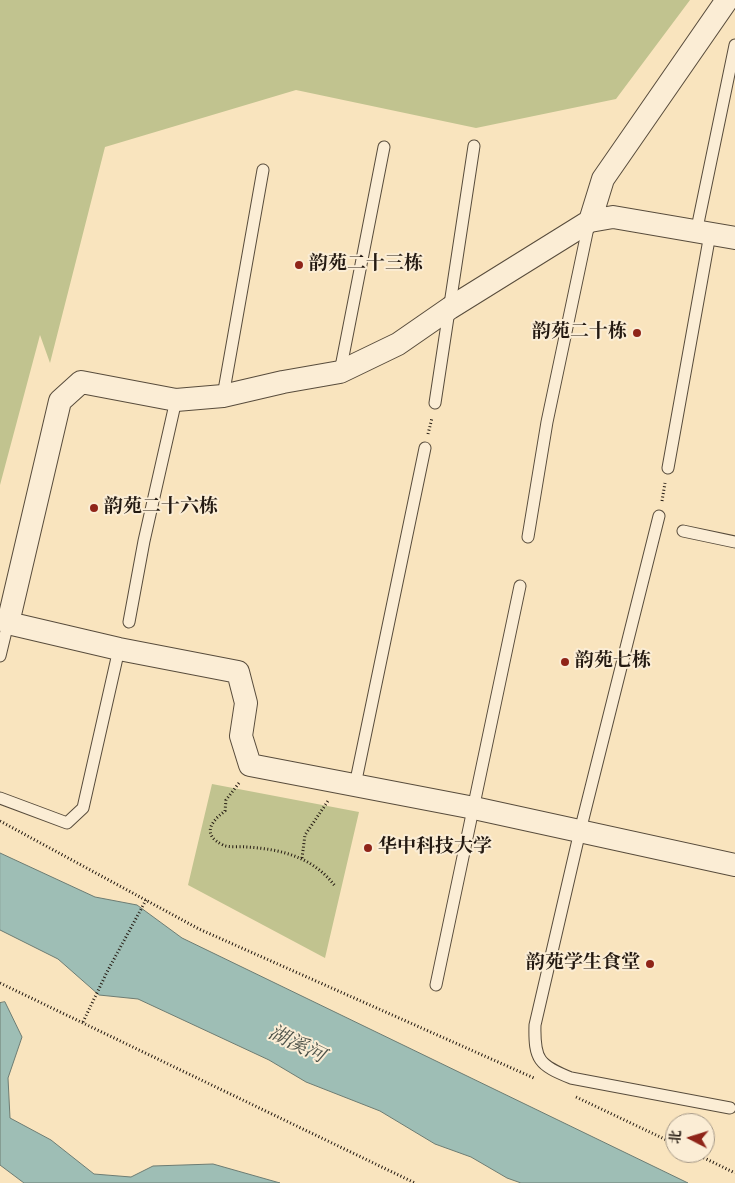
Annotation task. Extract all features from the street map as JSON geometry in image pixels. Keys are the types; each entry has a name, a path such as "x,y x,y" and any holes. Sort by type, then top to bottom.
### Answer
{"street":[{"path":"590,221 603,180 727,0"},
{"path":"735,238 613,217 590,221 450,308 398,344 340,372 283,382 223,396 176,400 81,382 60,401 8,623 119,649 238,672 246,703 241,736 250,766 474,808 735,865"}],"lane":[{"path":"668,468 703,233 735,45"},
{"path":"435,403 474,146"},
{"path":"340,372 384,147"},
{"path":"223,396 263,170"},
{"path":"528,537 547,422 590,221"},
{"path":"129,622 144,540 176,400"},
{"path":"348,784 425,448"},
{"path":"659,516 580,830 535,1025 534,1048 546,1068 571,1078 730,1108"},
{"path":"683,531 735,542"},
{"path":"436,985 520,586"},
{"path":"0,656 8,623"},
{"path":"0,798 67,823 83,808 119,649"}],"path":[{"path":"425,448 435,403"},
{"path":"659,516 668,468"},
{"path":"250,766 226,800 225,811 214,819 210,829 212,837 225,846 268,849 302,858 317,866 335,886"},
{"path":"302,858 305,835 348,784"},
{"path":"0,821 199,929 541,1081"},
{"path":"83,1022 107,972 146,900"},
{"path":"0,983 415,1183"},
{"path":"568,1093 665,1139"},
{"path":"714,1163 735,1173"}],"green space":[{"path":"0,0 690,0 616,99 476,128 296,90 105,147 50,363 40,335 0,485"},
{"path":"212,784 359,812 325,958 188,885"}],"water":[{"name":"湖溪河","path":"0,853 95,897 137,905 182,938 688,1183 521,1183 507,1178 471,1157 435,1144 380,1111 306,1082 269,1060 138,999 99,995 58,959 0,930"},
{"path":"5,1002 22,1037 8,1078 10,1118 51,1140 94,1174 131,1177 153,1166 213,1164 280,1183 24,1183 0,1165 0,1003"}],"place":[{"name":"韵苑二十三栋","path":"299,265"},
{"name":"韵苑二十栋","path":"637,333"},
{"name":"韵苑二十六栋","path":"94,508"},
{"name":"韵苑七栋","path":"565,662"},
{"name":"华中科技大学","path":"368,848"},
{"name":"韵苑学生食堂","path":"650,964"}]}
